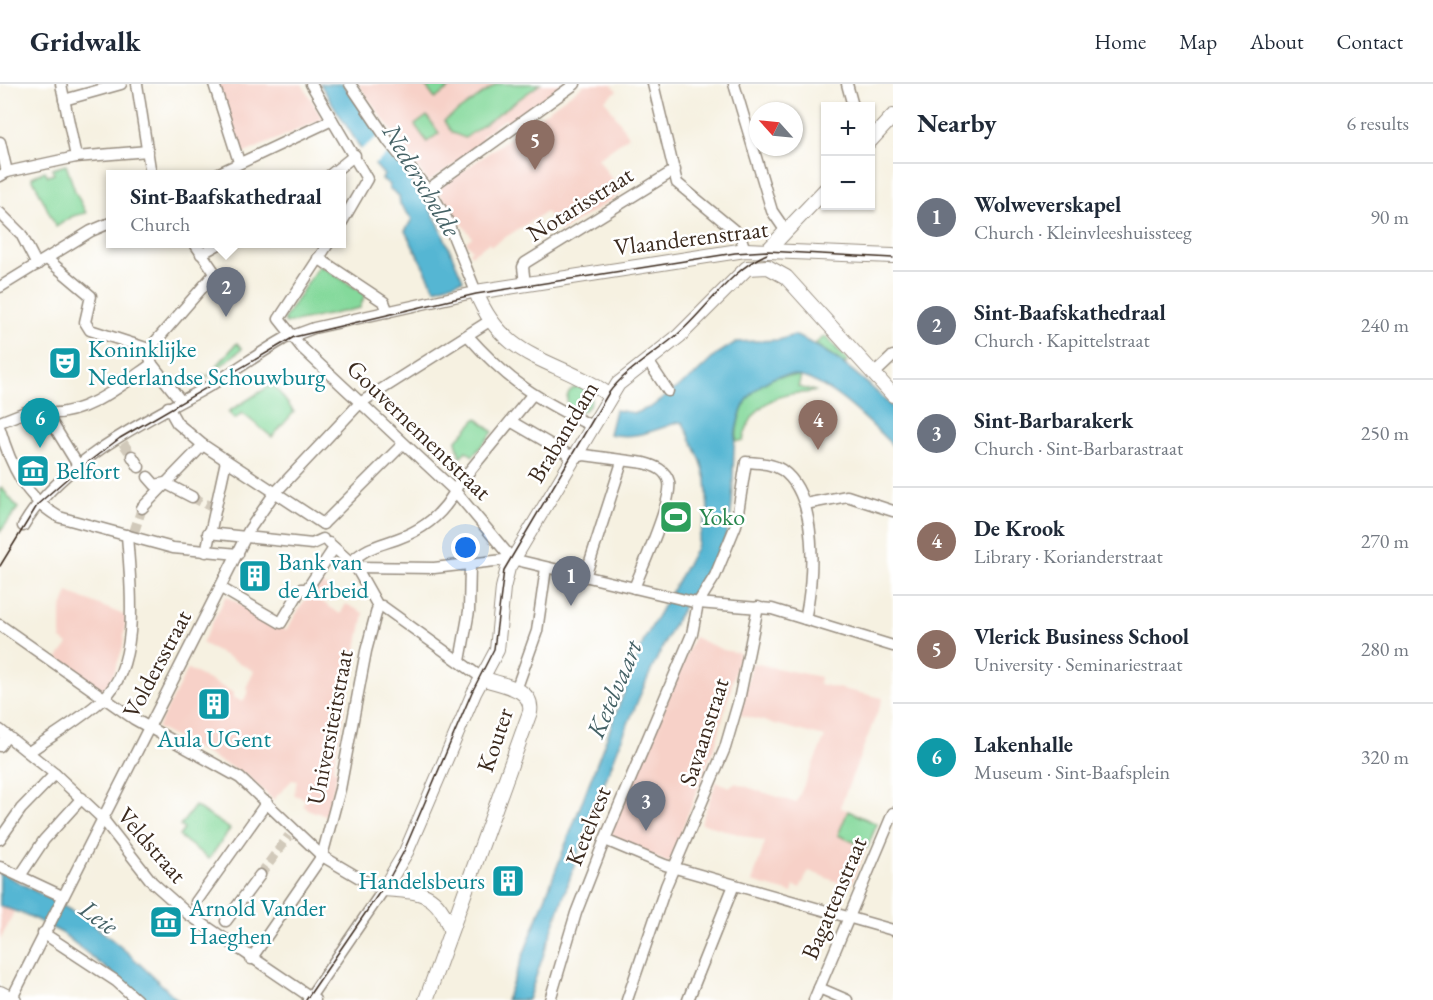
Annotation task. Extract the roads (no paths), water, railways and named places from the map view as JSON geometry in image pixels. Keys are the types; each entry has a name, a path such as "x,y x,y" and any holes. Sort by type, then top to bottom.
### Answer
{"street":[{"path":"61,84 76,157"},
{"path":"64,100 121,84"},
{"path":"137,84 150,170"},
{"path":"214,84 239,162"},
{"path":"311,84 332,120 360,159 367,178 346,214"},
{"path":"350,84 389,142 446,218 473,292 489,318 522,351 609,395"},
{"path":"427,190 575,84"},
{"path":"667,84 654,86 677,183 740,235 744,250"},
{"path":"734,84 772,211 785,230"},
{"path":"847,84 852,102"},
{"path":"875,136 893,116"},
{"path":"223,170 332,120"},
{"path":"0,142 3,174 76,157 148,151"},
{"path":"338,170 360,159"},
{"name":"Notarisstraat","path":"525,284 523,267 525,262 675,170"},
{"path":"769,249 821,193"},
{"path":"0,213 21,234 42,262 91,296 85,322 90,330 149,349"},
{"path":"0,287 91,231 106,225"},
{"path":"149,349 215,273 198,248"},
{"path":"201,254 211,248"},
{"path":"325,248 318,258 384,302 388,312"},
{"name":"Vlaanderenstraat","path":"473,292 744,250 769,249 893,256"},
{"name":"Gouvernementstraat","path":"318,258 279,319 302,348 455,491 512,558"},
{"name":"Brabantdam","path":"482,678 499,641 504,580 512,558 574,458 609,395 623,380 684,332 747,268 759,266 774,270 786,277 874,374"},
{"path":"489,318 487,300 495,288"},
{"path":"23,526 37,502 79,467 168,407 293,335 440,302 473,292"},
{"name":"Voldersstraat","path":"9,998 247,534 274,494 360,403 468,336 489,318"},
{"path":"468,336 502,372 532,395 592,426"},
{"path":"149,349 152,364 181,401"},
{"path":"893,356 874,374 893,395"},
{"path":"648,360 668,391"},
{"path":"0,422 33,409 66,414 118,387 152,364"},
{"path":"354,564 365,549 399,539 426,524 452,500 455,491 532,395"},
{"path":"168,407 177,423 203,445 323,525"},
{"path":"47,412 79,467"},
{"path":"512,422 574,458 584,456 644,463 659,468 668,480 670,490 634,588"},
{"path":"0,429 14,468 37,502 59,517 173,548 238,554"},
{"path":"403,444 323,525 323,539 331,552 354,564 372,568 434,568 512,558 694,602 758,607 893,646"},
{"path":"142,508 203,445"},
{"path":"132,456 139,467"},
{"path":"206,552 208,533 226,461"},
{"path":"585,577 622,462"},
{"path":"694,602 715,576 733,536 746,462 771,465 783,471 797,488 805,504 812,580 805,619"},
{"path":"148,477 155,484 165,483 192,497"},
{"path":"805,504 847,496 893,511"},
{"path":"208,533 247,534 312,544 323,539"},
{"path":"29,752 104,698 117,678 128,639 132,593 131,535"},
{"path":"221,588 280,623 301,589 307,589 331,552"},
{"path":"354,564 378,606 382,606 482,678"},
{"path":"460,661 469,611 470,565"},
{"path":"516,690 537,631 546,568"},
{"name":"Ketelvest","path":"550,1000 576,913 604,840 692,634 694,602"},
{"name":"Universiteitstraat","path":"251,959 322,856 340,789 366,651 378,606"},
{"name":"Savaanstraat","path":"627,1000 675,867 720,761 734,721 758,607"},
{"path":"0,624 148,728 240,777 267,802 292,832 322,856 368,883 385,889 419,893 434,900 443,910 449,930 426,1000"},
{"name":"Kouter","path":"385,889 406,852 482,678 528,696 530,712 449,930"},
{"path":"0,746 4,733"},
{"name":"Veldstraat","path":"4,733 55,774 102,818 152,882 220,929 251,959 311,999"},
{"path":"0,839 21,809 55,774"},
{"path":"20,876 44,840 82,798"},
{"path":"192,909 267,802"},
{"name":"Bagattenstraat","path":"814,1000 893,813"},
{"path":"604,840 675,867 893,930"},
{"path":"0,867 60,900"},
{"path":"220,929 260,875"},
{"path":"688,1000 735,885"},
{"path":"311,999 385,889"},
{"path":"45,929 116,981 137,1000"},
{"path":"819,988 847,1000"}],"water":[{"path":"320,84 343,84 419,190 438,223 463,280 435,289 405,231 412,219 400,204 399,196 382,179 384,175 361,149"},
{"path":"794,335 847,366 893,408 893,446 838,396 822,385 805,378 788,375 773,378 755,390 743,407 734,448 731,515 726,535 713,562 685,604 650,673 585,835 528,1000 506,1000 644,640 695,550 708,510 706,479 701,461 683,423 679,422 636,435 618,436 609,434 615,410 635,413 651,407 696,374 717,354 736,342 779,340"},
{"name":"Leie","path":"0,872 87,919 128,953 178,1000 145,1000 62,933 29,916 0,906"}],"tunnel":[{"path":"123,443 132,456"},
{"path":"192,497 212,507"},
{"path":"134,532 142,508"},
{"path":"260,875 289,836"}],"tram line":[{"path":"0,566 38,504 71,475 120,438 294,337 476,294 735,253 767,251 893,258"},
{"path":"306,1000 390,877 404,851 472,692 494,649 504,570 608,394 632,369 689,324 742,269 767,254"}],"place":[{"name":"Vlerick Business School","path":"535,170"},
{"name":"Sint-Baafskathedraal","path":"226,317"},
{"name":"Koninklijke Nederlandse Schouwburg","path":"65,363"},
{"name":"Lakenhalle","path":"40,448"},
{"name":"De Krook","path":"818,450"},
{"name":"Belfort","path":"33,471"},
{"name":"Yoko","path":"676,517"},
{"name":"Bank van de Arbeid","path":"255,576"},
{"name":"Wolweverskapel","path":"571,606"},
{"name":"Aula UGent","path":"214,704"},
{"name":"Sint-Barbarakerk","path":"646,831"},
{"name":"Handelsbeurs","path":"508,881"},
{"name":"Arnold Vander Haeghen","path":"166,922"}],"water label":[{"name":"Nederschelde","path":"422,180"},
{"name":"Ketelvaart","path":"614,689"}]}
